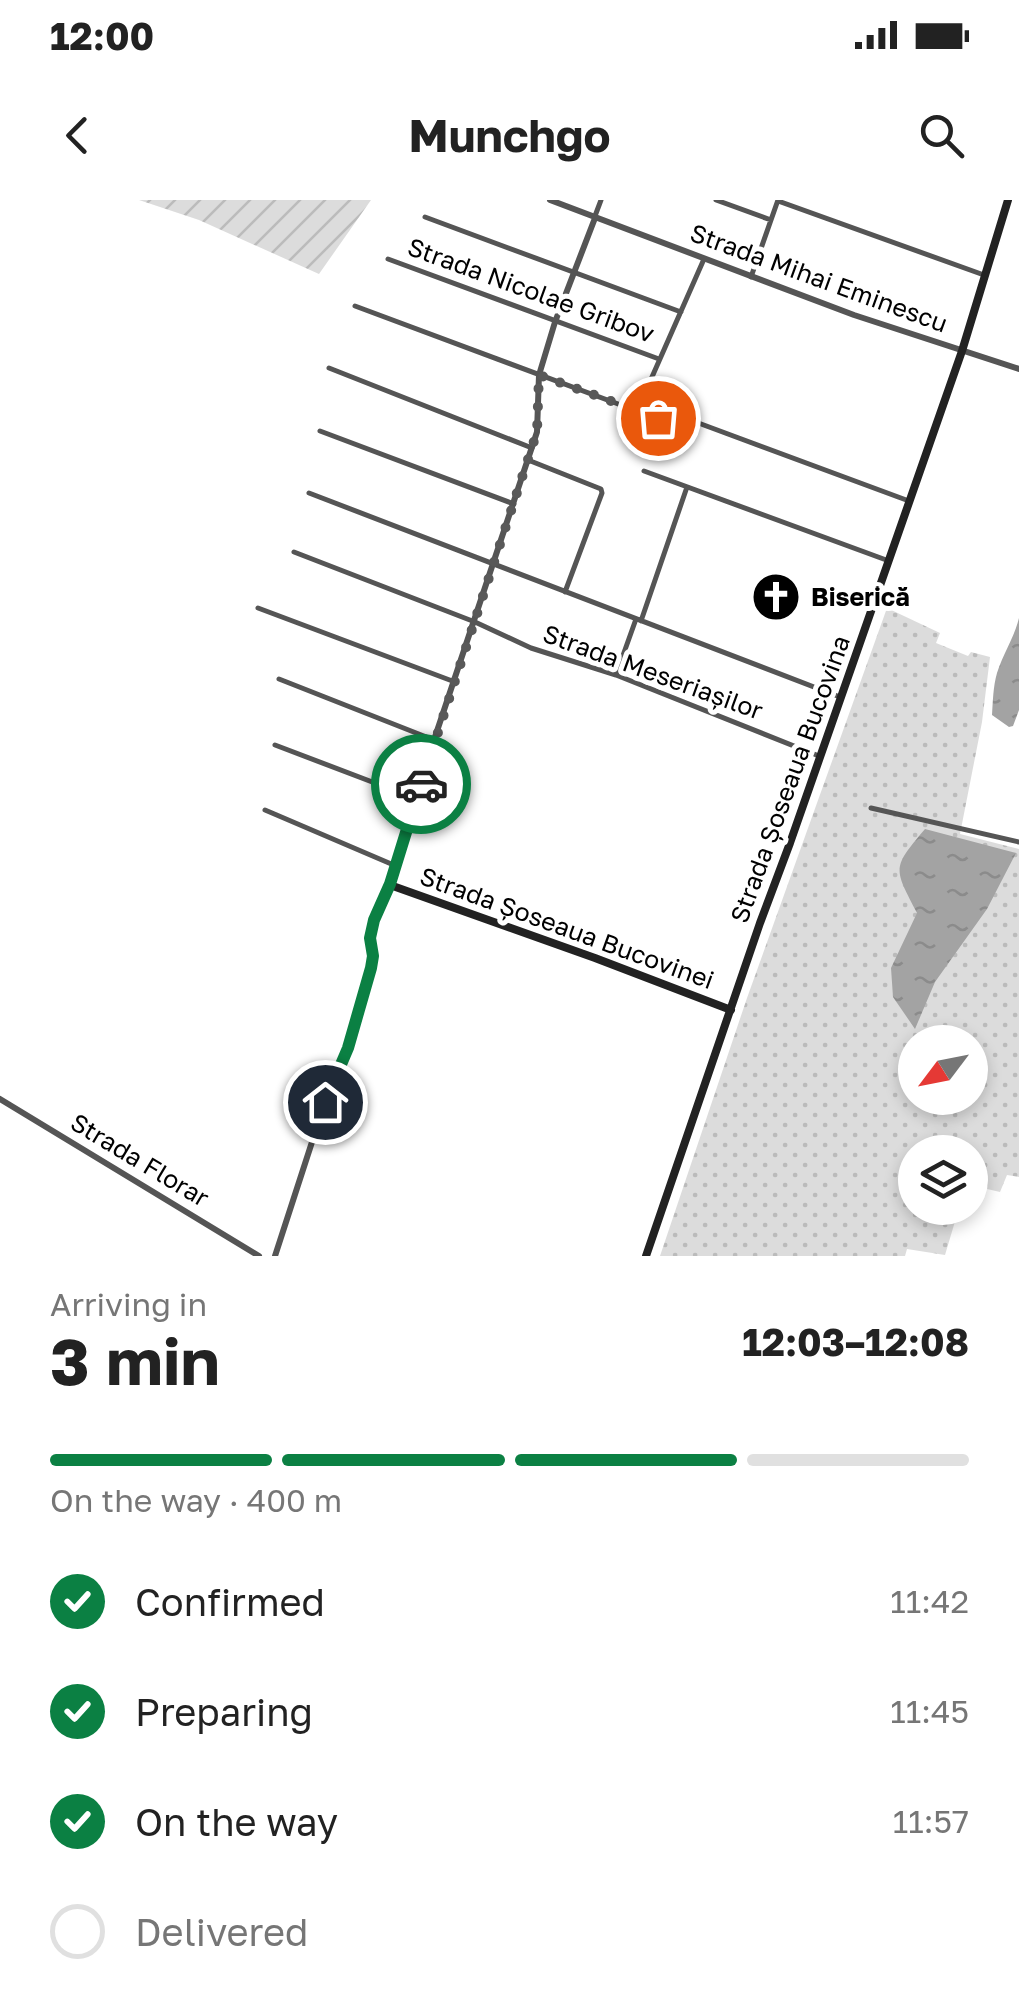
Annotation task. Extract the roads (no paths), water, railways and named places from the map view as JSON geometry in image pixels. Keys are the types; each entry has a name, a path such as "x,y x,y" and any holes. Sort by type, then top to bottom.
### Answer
{"main road":[{"name":"Strada Șoseaua Bucovina","path":"646,1256 962,351 1008,200"},
{"name":"Strada Șoseaua Bucovinei","path":"390,884 731,1010"}],"street":[{"name":"Strada Mihai Eminescu","path":"550,200 751,276 1019,369"},
{"path":"275,1256 325,1102 348,1048 371,968 374,920 390,884 532,448 537,432 539,375 601,200"},
{"path":"716,200 771,220"},
{"path":"751,276 778,200 984,275"},
{"path":"425,217 681,312"},
{"name":"Strada Nicolae Gribov","path":"388,259 659,359"},
{"path":"637,411 704,259"},
{"path":"355,306 679,426 693,421 908,501"},
{"path":"329,368 532,448"},
{"path":"320,431 514,504"},
{"path":"528,460 597,486 602,493 565,592"},
{"path":"644,471 889,560"},
{"path":"616,675 687,486"},
{"path":"309,493 840,698"},
{"name":"Strada Meseriașilor","path":"294,552 531,648 616,675 820,756"},
{"path":"258,608 455,682"},
{"path":"279,679 434,740"},
{"path":"275,745 417,799"},
{"path":"871,808 1019,842"},
{"path":"265,810 396,866"},
{"name":"Strada Florar","path":"0,1100 259,1256"}],"water":[{"path":"1019,618 1019,710 1009,727 992,715 993,694 997,673"},
{"path":"925,829 1016,853 987,909 935,982 917,1025 912,1025 893,997 891,968 917,913 900,877 906,853"}],"place":[{"name":"Biserică","path":"776,597"}]}
